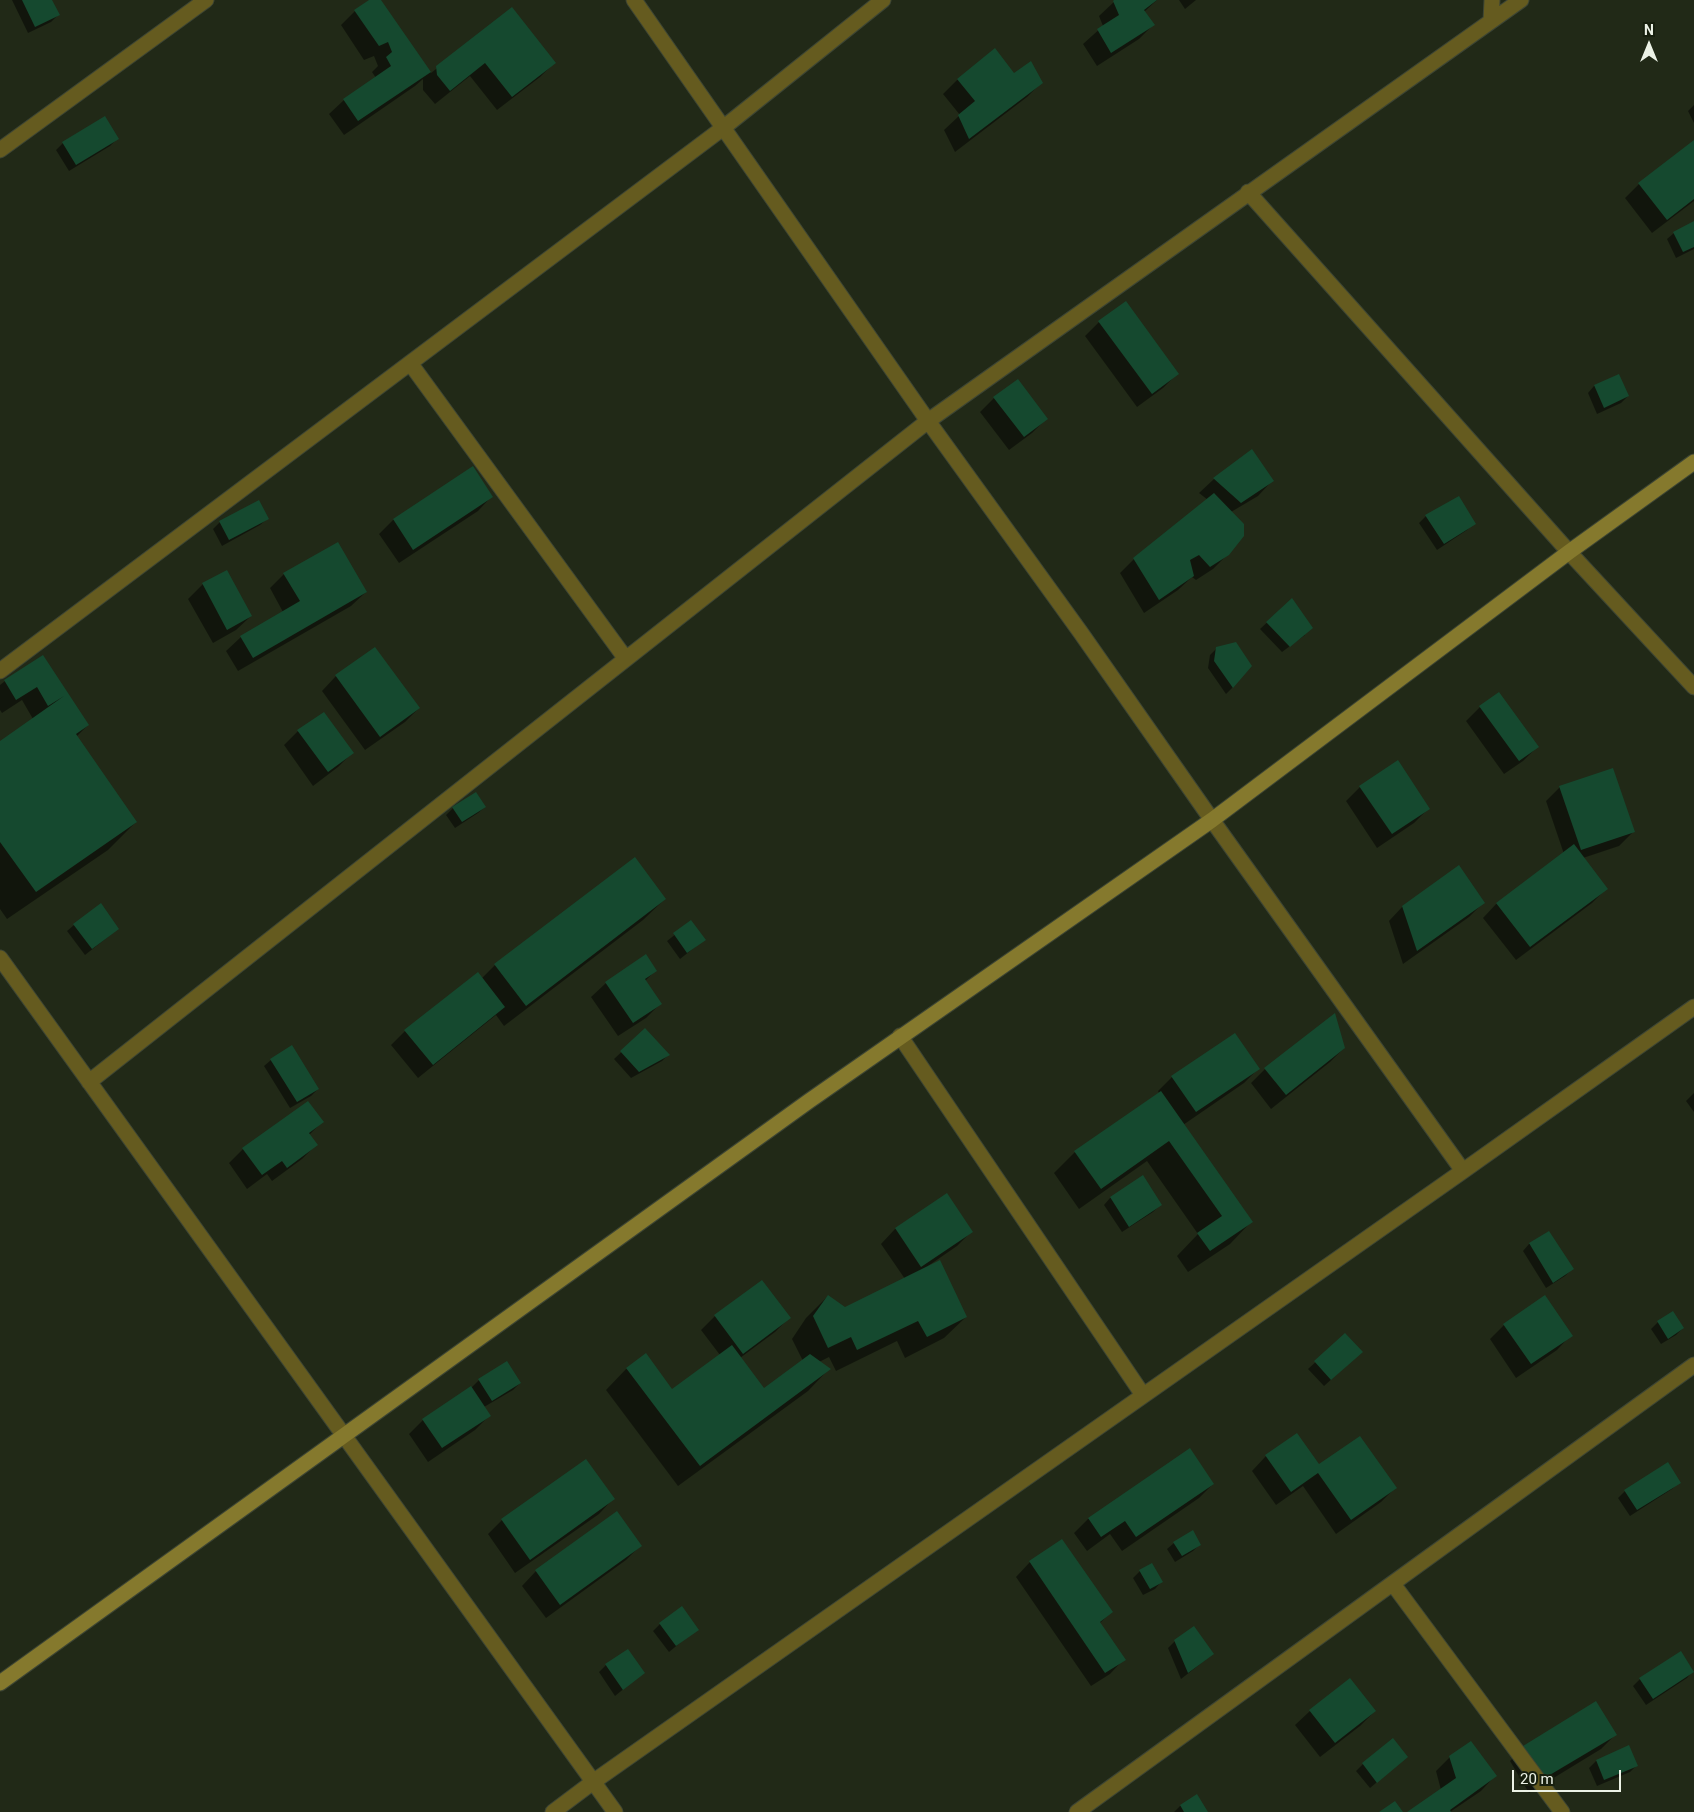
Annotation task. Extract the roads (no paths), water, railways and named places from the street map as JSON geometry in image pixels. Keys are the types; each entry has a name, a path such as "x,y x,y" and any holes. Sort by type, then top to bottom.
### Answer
{"street":[{"path":"0,150 206,0"},
{"path":"634,0 928,421 1463,1171"},
{"path":"0,671 723,128 883,0"},
{"path":"1491,21 1492,0"},
{"path":"89,1082 928,421 1521,0"},
{"path":"1248,192 1569,552 1694,687"},
{"path":"410,363 626,659"},
{"path":"0,1683 900,1036 1212,820 1569,552 1694,462"},
{"path":"0,958 615,1812"},
{"path":"553,1812 1694,1007"},
{"path":"900,1036 1143,1395"},
{"path":"1077,1812 1694,1366"},
{"path":"1394,1584 1562,1812"}]}
